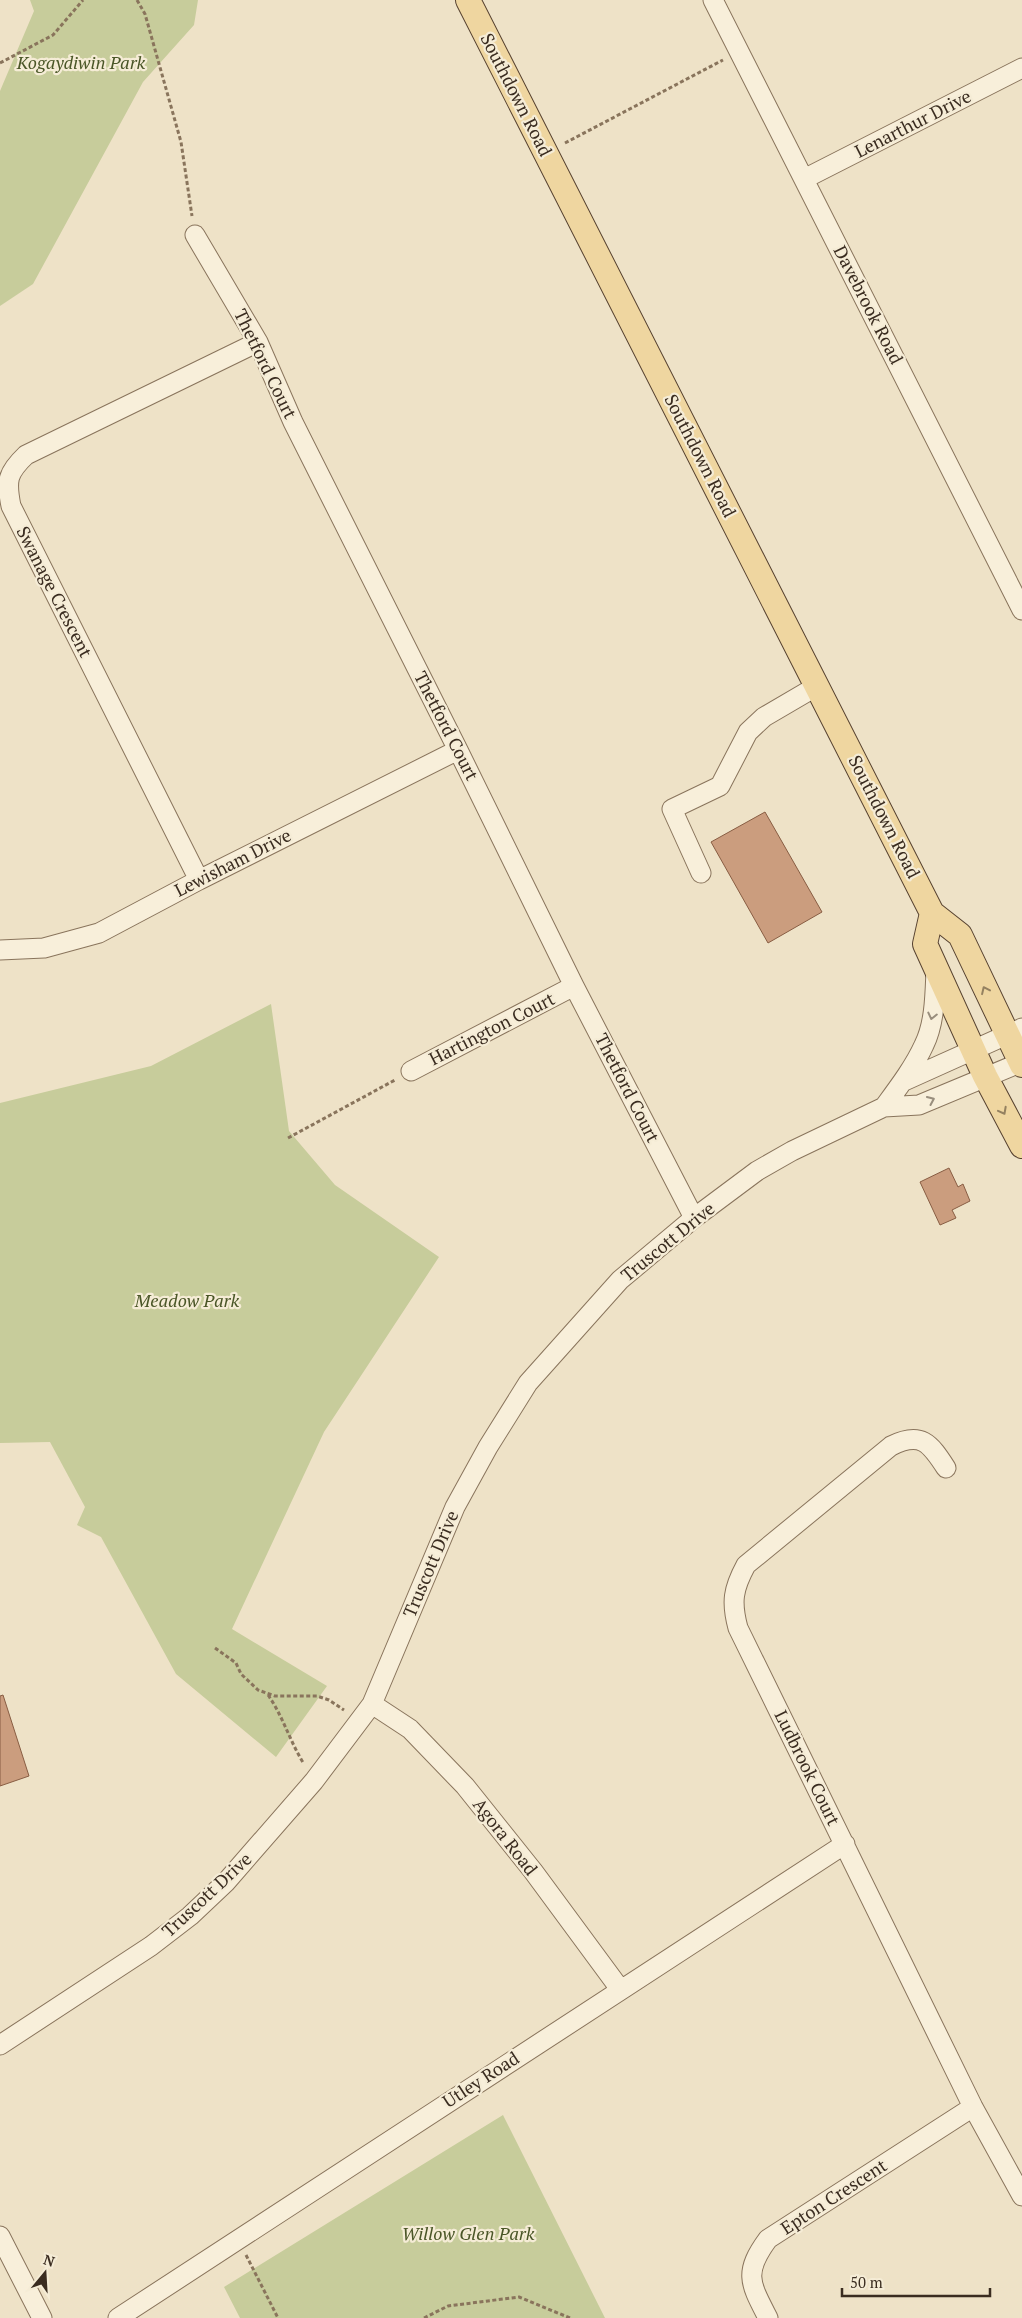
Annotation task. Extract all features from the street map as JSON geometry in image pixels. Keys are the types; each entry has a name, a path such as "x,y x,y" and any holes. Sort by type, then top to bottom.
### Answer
{"main road":[{"name":"Southdown Road","path":"468,0 932,913 960,935 1014,1031 1021,1063"},
{"path":"932,913 925,944 985,1076 1022,1146"}],"street":[{"name":"Davebrook Road","path":"713,0 804,179 1016,583 1022,610"},
{"name":"Lenarthur Drive","path":"804,179 1022,68"},
{"name":"Thetford Court","path":"195,236 258,342 293,422 574,986 694,1218"},
{"name":"Swanage Crescent","path":"199,880 11,506 8,489 12,469 26,455 258,342"},
{"path":"701,873 672,809 720,786 748,732 764,717 818,686"},
{"name":"Lewisham Drive","path":"0,950 44,948 99,933 199,880 458,750"},
{"path":"902,1082 925,1045 934,1007 936,968"},
{"name":"Hartington Court","path":"411,1071 574,986"},
{"name":"Truscott Drive","path":"884,1107 902,1082 1014,1031"},
{"name":"Truscott Drive","path":"0,2045 151,1946 190,1916 226,1882 314,1780 372,1704 455,1507 488,1447 528,1383 620,1280 694,1218 757,1171 792,1151 884,1107 919,1105 985,1076 1021,1063"},
{"name":"Ludbrook Court","path":"946,1468 932,1447 919,1439 903,1440 891,1446 746,1565 736,1584 733,1609 738,1628 973,2107 1022,2196"},
{"name":"Agora Road","path":"372,1704 410,1729 465,1786 533,1871 620,1989"},
{"name":"Utley Road","path":"118,2318 845,1844"},
{"name":"Epton Crescent","path":"768,2318 752,2287 751,2271 757,2254 768,2239 973,2107"},
{"path":"0,2236 42,2318"}],"path":[{"path":"0,63 53,35 83,0"},
{"path":"136,0 145,14 181,142 195,236"},
{"path":"546,153 739,51"},
{"path":"288,1138 411,1071"},
{"path":"215,1648 236,1663 241,1674 258,1690 267,1694 317,1696 329,1700 359,1721"},
{"path":"267,1694 279,1710 295,1750 314,1780"},
{"path":"238,2239 278,2318"},
{"path":"424,2318 448,2306 519,2297 570,2318"}],"green space":[{"name":"Kogaydiwin Park","path":"30,0 198,0 194,25 143,82 33,284 0,306 0,91 34,11"},
{"name":"Meadow Park","path":"271,1004 289,1131 335,1185 439,1257 324,1432 232,1629 327,1686 276,1757 176,1674 101,1537 77,1525 85,1507 50,1442 0,1443 0,1103 151,1066"},
{"name":"Willow Glen Park","path":"503,2115 605,2318 240,2318 224,2287"}],"building":[{"path":"765,812 822,912 768,943 711,842"},
{"path":"949,1168 958,1187 963,1184 970,1201 952,1210 956,1218 940,1225 920,1182"},
{"path":"3,1695 29,1776 0,1786 0,1696"}]}
